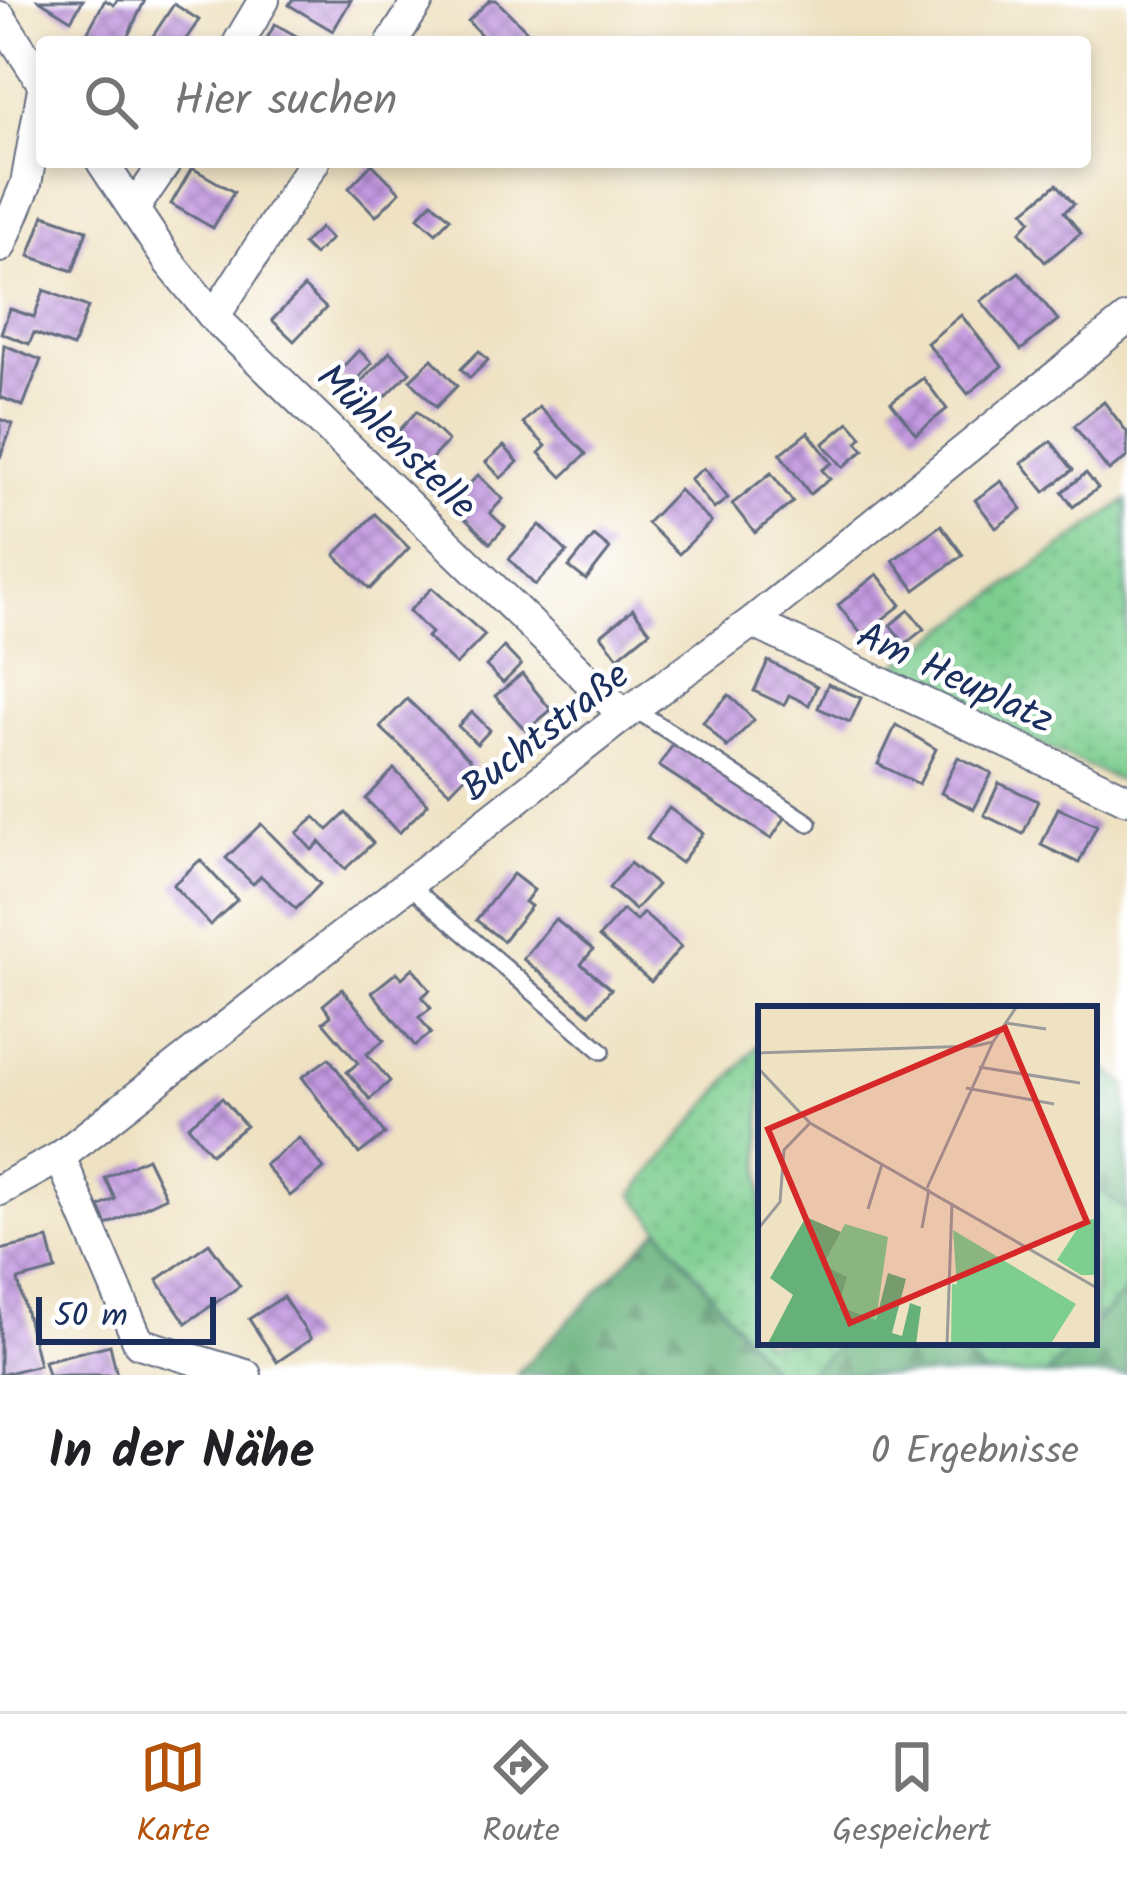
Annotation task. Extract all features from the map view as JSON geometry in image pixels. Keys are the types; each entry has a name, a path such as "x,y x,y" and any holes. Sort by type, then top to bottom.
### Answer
{"street":[{"path":"242,36 264,0"},
{"path":"396,36 419,0"},
{"path":"0,17 36,73"},
{"path":"0,247 26,184 36,128"},
{"name":"Mühlenstelle","path":"106,168 169,262 214,317 629,711"},
{"path":"135,207 162,168"},
{"path":"214,317 310,168"},
{"name":"Buchtstraße","path":"0,1190 60,1157 629,711 752,622 1127,319"},
{"name":"Am Heuplatz","path":"752,622 1127,800"},
{"path":"60,1157 139,1343 246,1375"}],"lane":[{"path":"629,711 809,823"},
{"path":"410,886 602,1051"}],"green space":[{"path":"1127,500 1127,784 884,674"},
{"path":"758,1045 758,1345 840,1345 805,1375 775,1375 633,1194"},
{"path":"1097,1061 1127,1085 1127,1211 1097,1188"},
{"path":"1097,1188 1127,1211 1127,1290 1097,1321"},
{"path":"660,1228 775,1375 518,1375 517,1373"},
{"path":"1127,1290 1127,1375 1046,1375 1074,1345 1097,1345 1097,1321"},
{"path":"840,1345 951,1345 985,1375 805,1375"},
{"path":"951,1345 1074,1345 1046,1375 985,1375"}],"building":[{"path":"39,0 83,0 71,20"},
{"path":"105,0 114,5 117,0 145,0 128,36 87,33"},
{"path":"292,0 351,0 333,31 289,5"},
{"path":"490,0 496,0 530,34 482,36 468,21"},
{"path":"174,4 199,20 188,36 153,36"},
{"path":"275,24 296,36 268,36"},
{"path":"192,168 234,192 213,228 171,204"},
{"path":"368,168 376,168 400,192 376,216 349,188"},
{"path":"1057,184 1074,204 1064,212 1081,233 1045,262 1020,232 1031,220 1024,211"},
{"path":"432,202 450,218 436,233 418,217"},
{"path":"44,215 87,230 73,271 29,256"},
{"path":"320,228 331,239 314,255 303,244"},
{"path":"1019,272 1058,320 1021,350 981,301"},
{"path":"304,287 326,308 294,341 272,320"},
{"path":"44,290 88,307 73,347 34,333 29,344 1,333 10,309 34,317"},
{"path":"961,315 1002,366 968,394 927,343"},
{"path":"4,345 41,360 23,406 0,397"},
{"path":"359,350 372,363 351,386 337,373"},
{"path":"479,351 488,360 470,378 461,369"},
{"path":"390,352 410,372 364,418 344,399"},
{"path":"432,359 457,386 436,407 410,380"},
{"path":"923,378 947,409 916,434 891,402"},
{"path":"1104,402 1127,432 1127,457 1109,471 1074,426"},
{"path":"539,407 586,454 562,477 539,453 546,446 523,423"},
{"path":"417,411 448,441 420,471 389,442"},
{"path":"0,419 13,424 0,458"},
{"path":"849,422 862,437 857,442 864,450 843,467 823,444"},
{"path":"808,432 832,463 822,470 830,479 810,494 780,454"},
{"path":"1051,441 1073,470 1045,492 1022,463"},
{"path":"504,446 518,462 501,478 486,462"},
{"path":"704,468 728,498 714,509 690,479"},
{"path":"771,473 793,502 755,533 732,504"},
{"path":"1086,473 1098,488 1073,507 1062,492"},
{"path":"478,475 503,499 490,513 505,527 490,543 450,504"},
{"path":"1001,481 1022,509 996,528 975,500"},
{"path":"679,490 711,522 679,554 647,523"},
{"path":"375,514 409,548 370,589 335,555"},
{"path":"540,525 567,552 535,585 509,559"},
{"path":"941,525 963,555 915,590 893,560"},
{"path":"594,536 610,549 586,580 569,567"},
{"path":"877,574 901,605 862,635 838,605"},
{"path":"432,588 485,635 456,665 409,611"},
{"path":"633,609 650,631 618,657 601,635"},
{"path":"909,610 924,629 905,644 890,625"},
{"path":"504,647 521,665 503,683 486,666"},
{"path":"768,661 817,686 809,705 789,695 784,705 754,691"},
{"path":"522,674 551,710 526,731 495,696"},
{"path":"828,684 861,698 850,722 818,708"},
{"path":"729,695 754,720 727,747 703,722"},
{"path":"407,699 476,765 450,792 380,727"},
{"path":"472,712 490,730 477,744 458,726"},
{"path":"896,725 936,749 919,784 878,764"},
{"path":"675,741 787,815 771,839 659,766"},
{"path":"958,757 992,773 974,809 941,793"},
{"path":"394,769 428,804 399,833 366,799"},
{"path":"999,783 1038,801 1023,834 984,815"},
{"path":"669,808 703,833 681,863 647,838"},
{"path":"1058,808 1097,825 1079,863 1041,845"},
{"path":"346,813 373,843 345,869 320,842 312,850 297,833 315,817 328,830"},
{"path":"261,824 320,884 296,909 261,876 253,884 226,858"},
{"path":"200,860 237,900 210,925 173,885"},
{"path":"630,863 657,885 635,910 609,888"},
{"path":"513,874 534,890 525,902 531,906 503,941 476,920"},
{"path":"623,910 636,921 643,913 681,947 651,982 599,937"},
{"path":"555,919 593,950 581,964 611,989 590,1014 523,959"},
{"path":"413,968 430,990 422,997 431,1008 419,1017 431,1033 415,1046 372,992 397,972 402,978"},
{"path":"342,989 384,1040 367,1054 390,1081 370,1099 347,1072 358,1063 323,1022 331,1016 323,1005"},
{"path":"329,1058 385,1134 359,1154 302,1077"},
{"path":"222,1098 246,1126 211,1154 188,1126"},
{"path":"299,1138 324,1169 290,1196 265,1165"},
{"path":"147,1158 166,1197 107,1225 99,1207 115,1199 105,1178"},
{"path":"48,1239 56,1270 18,1280 39,1365 0,1375 0,1250"},
{"path":"209,1243 240,1286 186,1323 157,1280"},
{"path":"283,1297 311,1339 277,1362 249,1319"},
{"path":"110,1345 117,1375 48,1375 44,1361"}]}
